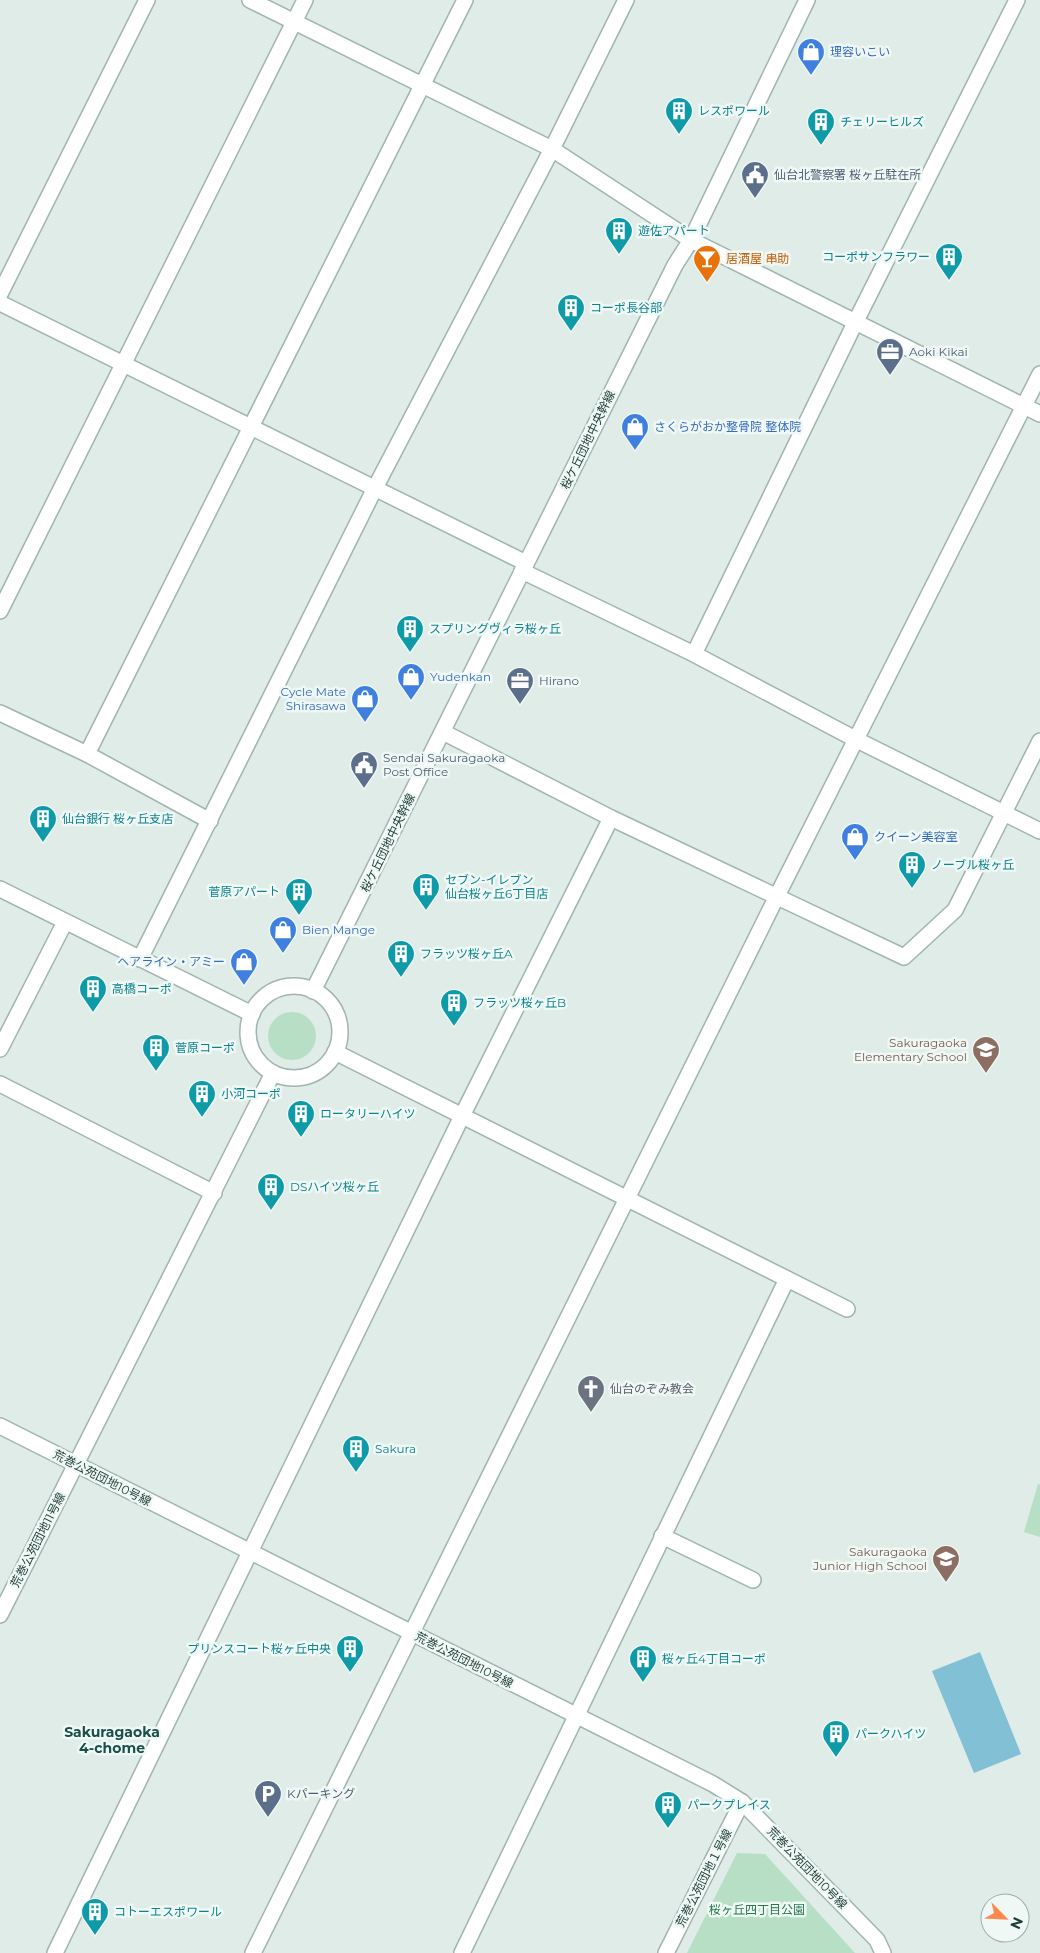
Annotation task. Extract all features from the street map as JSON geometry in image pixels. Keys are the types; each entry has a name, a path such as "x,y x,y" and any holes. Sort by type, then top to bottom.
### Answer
{"street":[{"path":"0,294 147,0"},
{"path":"250,0 552,149 691,240 855,323 998,391 1040,414"},
{"path":"0,611 304,0"},
{"path":"87,754 465,0"},
{"path":"140,959 375,488 552,149 626,0"},
{"name":"桜ケ丘団地中央幹線","path":"314,991 675,265 691,240 807,0"},
{"path":"694,654 855,323 1017,0"},
{"path":"0,302 375,488 857,740 1040,830"},
{"path":"253,1953 776,898 1040,374"},
{"path":"0,713 87,754 210,821"},
{"path":"443,732 611,818 904,958 956,910 1040,741"},
{"path":"55,1953 462,1116 611,818"},
{"path":"0,889 252,1014"},
{"path":"0,1049 65,922"},
{"path":"285,987 300,987 314,991 326,999 334,1010 339,1024 340,1038 335,1052 327,1064 315,1073 302,1078 286,1078 273,1073 261,1065 248,1041 248,1028 252,1014 259,1002 271,992 285,987"},
{"path":"335,1052 847,1309"},
{"name":"荒巻公苑団地11号線","path":"0,1616 273,1073"},
{"path":"0,1084 214,1193"},
{"path":"462,1953 787,1279"},
{"name":"荒巻公苑団地10号線","path":"0,1426 713,1784 742,1802 876,1940 883,1953"},
{"path":"662,1536 753,1580"},
{"name":"荒巻公苑団地１号線","path":"666,1953 742,1802"}],"green space":[{"path":"287,1012 297,1012 306,1016 312,1022 315,1027 315,1045 306,1056 297,1060 287,1060 278,1056 272,1050 268,1041 268,1031 272,1022 278,1016"},
{"path":"1038,1484 1040,1485 1040,1537 1024,1532"},
{"name":"桜ヶ丘四丁目公園","path":"737,1853 765,1854 855,1953 687,1953"}],"water":[{"path":"980,1652 1021,1754 974,1773 932,1671"}],"place":[{"name":"理容いこい","path":"811,76"},
{"name":"レスポワール","path":"679,135"},
{"name":"チェリーヒルズ","path":"821,146"},
{"name":"仙台北警察署 桜ヶ丘駐在所","path":"755,199"},
{"name":"遊佐アパート","path":"619,255"},
{"name":"コーポサンフラワー","path":"949,281"},
{"name":"居酒屋 串助","path":"707,283"},
{"name":"コーポ長谷部","path":"571,332"},
{"name":"Aoki Kikai","path":"890,376"},
{"name":"さくらがおか整骨院 整体院","path":"635,451"},
{"name":"スプリングヴィラ桜ヶ丘","path":"410,653"},
{"name":"Yudenkan","path":"411,701"},
{"name":"Hirano","path":"520,705"},
{"name":"Cycle Mate Shirasawa","path":"365,723"},
{"name":"Sendai Sakuragaoka Post Office","path":"364,789"},
{"name":"仙台銀行 桜ヶ丘支店","path":"43,843"},
{"name":"クイーン美容室","path":"855,861"},
{"name":"ノーブル桜ヶ丘","path":"912,889"},
{"name":"セブン-イレブン 仙台桜ヶ丘6丁目店","path":"426,911"},
{"name":"菅原アパート","path":"299,916"},
{"name":"Bien Mange","path":"283,954"},
{"name":"フラッツ桜ヶ丘A","path":"401,978"},
{"name":"ヘアライン・アミー","path":"244,986"},
{"name":"高橋コーポ","path":"93,1013"},
{"name":"フラッツ桜ヶ丘B","path":"454,1027"},
{"name":"菅原コーポ","path":"156,1072"},
{"name":"Sakuragaoka Elementary School","path":"986,1074"},
{"name":"小河コーポ","path":"202,1118"},
{"name":"ロータリーハイツ","path":"301,1138"},
{"name":"DSハイツ桜ヶ丘","path":"271,1211"},
{"name":"仙台のぞみ教会","path":"591,1413"},
{"name":"Sakura","path":"356,1473"},
{"name":"Sakuragaoka Junior High School","path":"946,1583"},
{"name":"プリンスコート桜ヶ丘中央","path":"350,1673"},
{"name":"桜ヶ丘4丁目コーポ","path":"643,1683"},
{"name":"パークハイツ","path":"836,1758"},
{"name":"Kパーキング","path":"268,1818"},
{"name":"パークプレイス","path":"668,1829"},
{"name":"コトーエスポワール","path":"95,1936"}],"district":[{"name":"Sakuragaoka 4-chome","path":"112,1740"}]}
